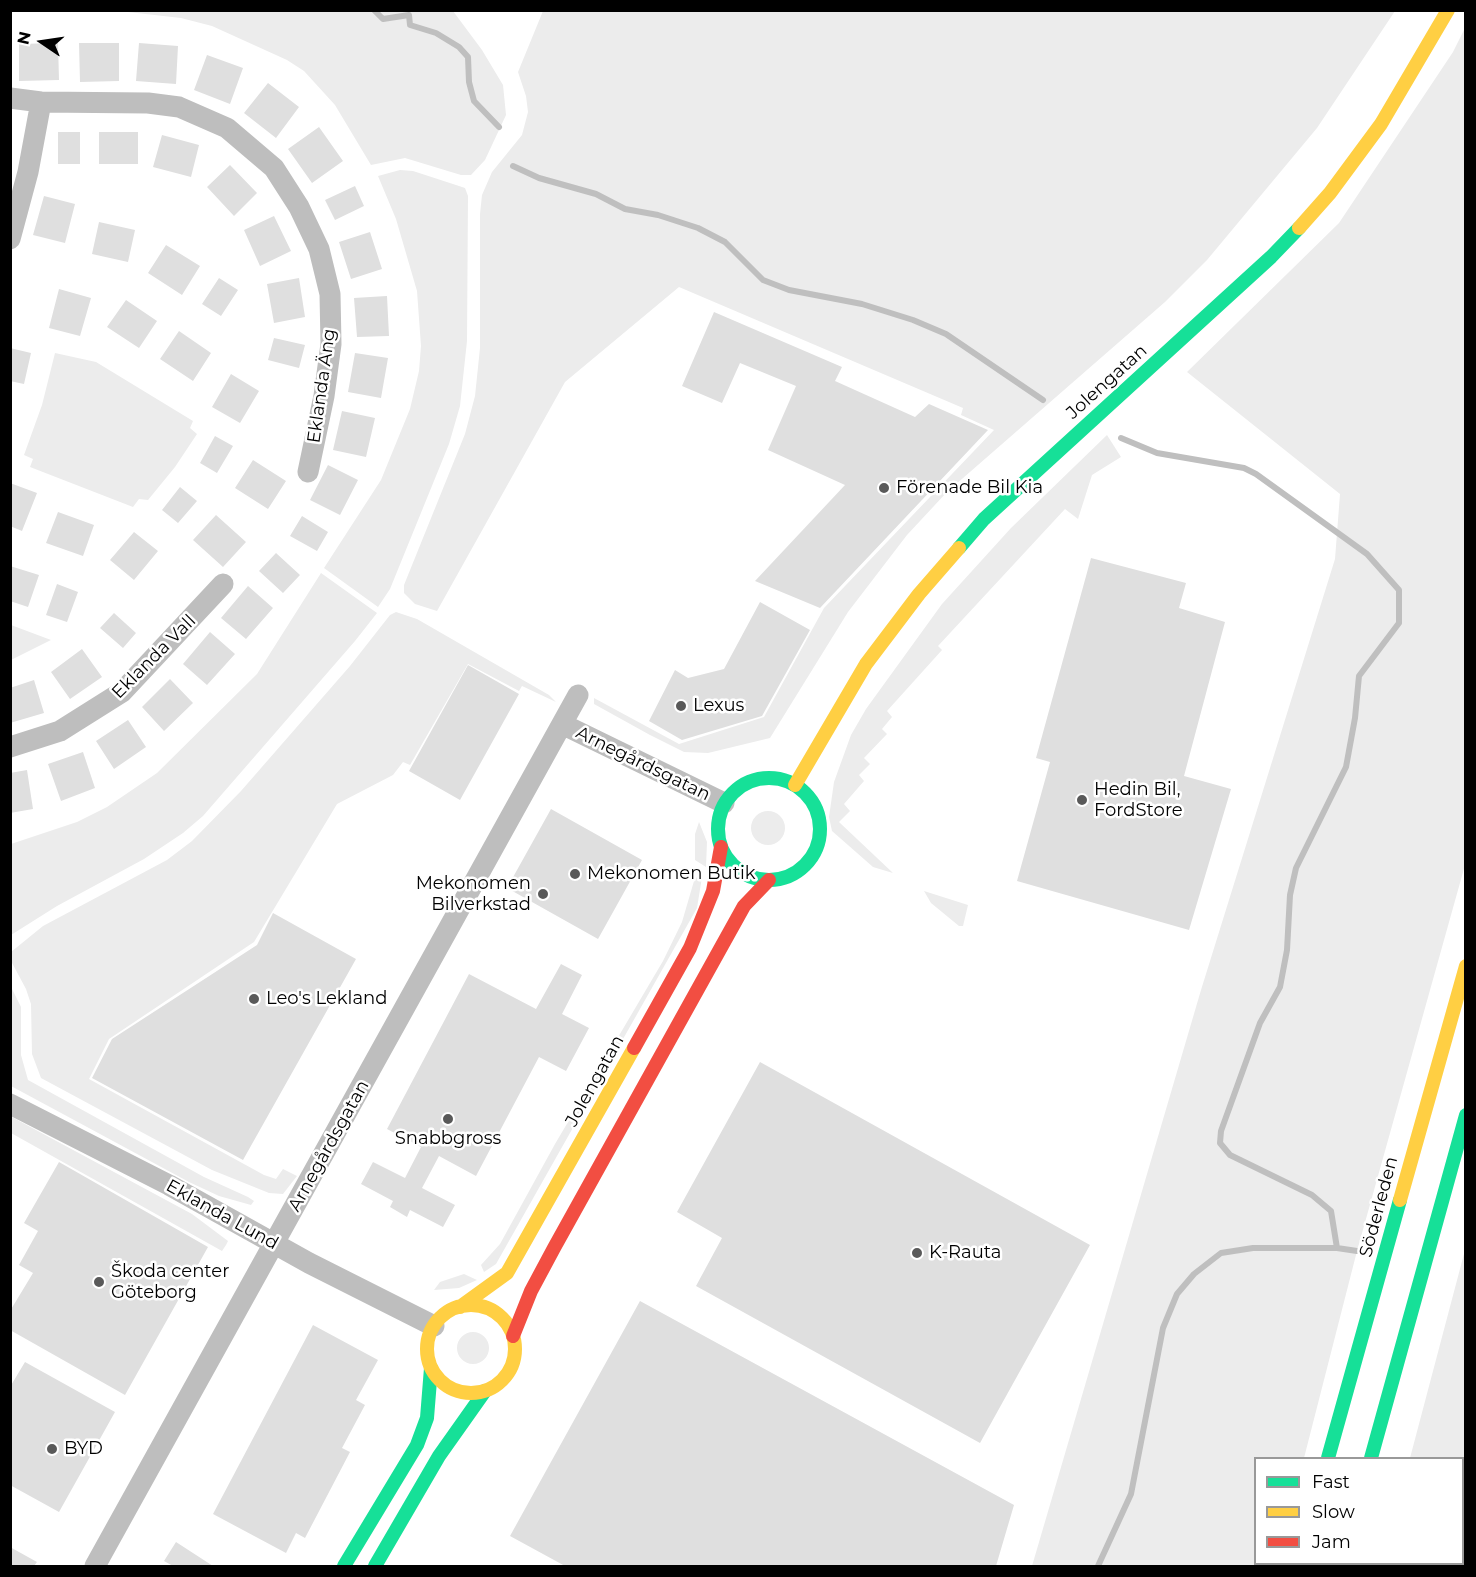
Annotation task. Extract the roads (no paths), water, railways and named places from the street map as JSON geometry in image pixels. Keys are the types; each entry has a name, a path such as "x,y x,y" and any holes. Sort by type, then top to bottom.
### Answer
{"main road":[{"name":"Jolengatan","path":"795,785 866,664 919,594 984,519 1271,257 1300,227 1330,193 1381,123 1448,10"},
{"path":"776,778 795,785 815,807 820,825 818,845 802,868 786,877 768,880 740,871 721,847 718,825 724,803 738,788 756,779 776,778"},
{"name":"Jolengatan","path":"460,1307 507,1273 690,948 713,891 721,847"},
{"path":"375,1566 439,1456 485,1391 500,1382 510,1369 514,1353 513,1336 531,1291 738,916 768,880"},
{"name":"Söderleden","path":"1328,1457 1466,966"},
{"path":"1371,1457 1466,1115"},
{"path":"344,1566 417,1444 427,1418 431,1368 427,1351 434,1326 445,1314 460,1307 477,1306 492,1311 505,1322 513,1336"},
{"path":"431,1368 440,1380 454,1389 469,1393 485,1391"}],"street":[{"name":"Eklanda Äng","path":"10,98 41,102 148,103 179,107 227,128 274,168 299,207 319,249 330,294 331,344 324,396 308,472"},
{"path":"10,239 28,172 41,102"},
{"name":"Eklanda Vall","path":"10,747 60,731 122,692 141,675 223,584"},
{"name":"Arnegårdsgatan","path":"95,1566 578,695"},
{"name":"Arnegårdsgatan","path":"562,724 724,803"},
{"name":"Eklanda Lund","path":"10,1104 169,1185 274,1244 434,1326"}],"waterway":[{"path":"374,10 383,19 409,15 410,25 436,33 459,47 468,57 469,82 474,101 499,127"},
{"path":"513,166 539,178 596,194 625,209 658,215 698,228 725,242 763,280 789,290 862,304 913,320 946,334 1043,400"},
{"path":"1121,438 1157,453 1244,468 1256,474 1367,554 1399,590 1399,623 1359,676 1355,718 1346,767 1296,868 1290,895 1287,950 1280,987 1260,1023 1221,1131 1220,1143 1230,1155 1312,1195 1331,1211 1337,1248"},
{"path":"1098,1566 1131,1494 1163,1328 1177,1294 1194,1274 1221,1253 1253,1248 1337,1248 1357,1251"}],"place":[{"name":"Förenade Bil Kia","path":"884,488"},
{"name":"Lexus","path":"681,706"},
{"name":"Hedin Bil, FordStore","path":"1082,800"},
{"name":"Mekonomen Butik","path":"575,874"},
{"name":"Mekonomen Bilverkstad","path":"543,894"},
{"name":"Leo's Lekland","path":"254,999"},
{"name":"Snabbgross","path":"448,1119"},
{"name":"K-Rauta","path":"917,1253"},
{"name":"Škoda center Göteborg","path":"99,1282"},
{"name":"BYD","path":"52,1449"}]}
